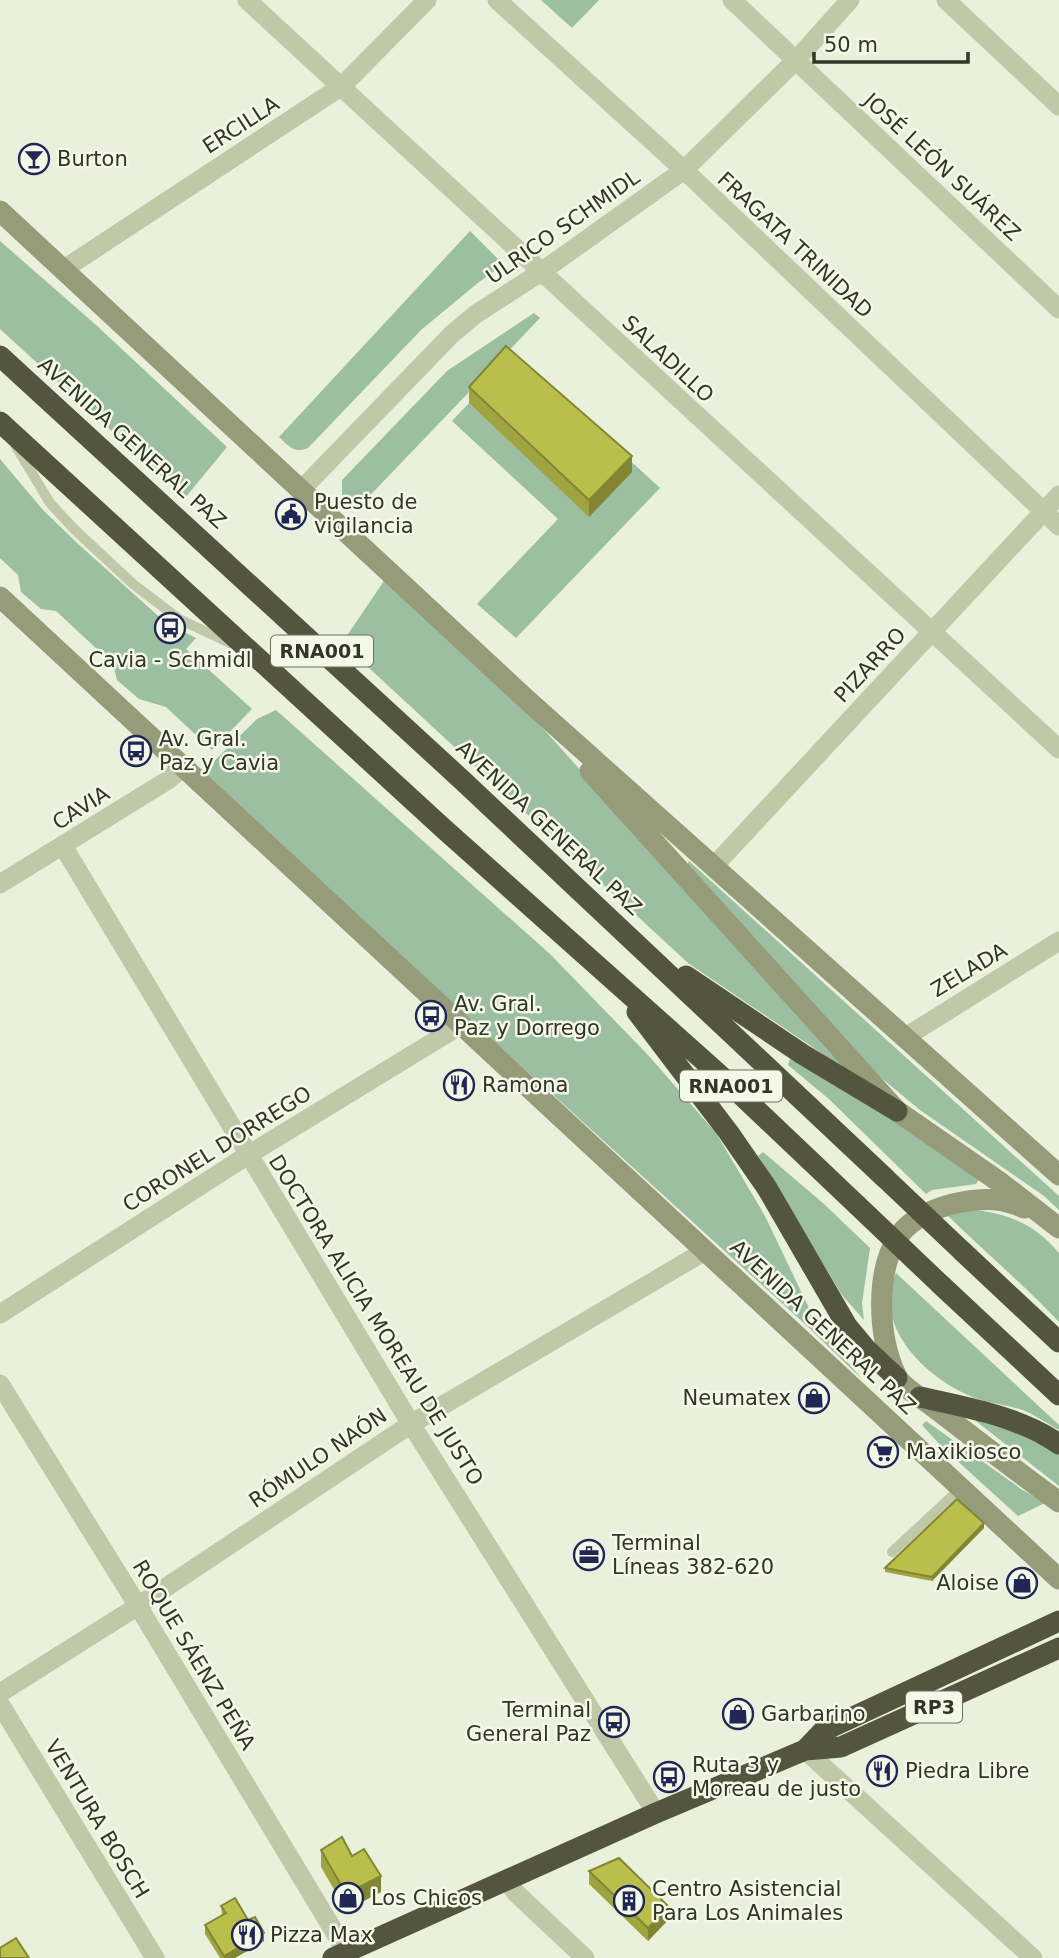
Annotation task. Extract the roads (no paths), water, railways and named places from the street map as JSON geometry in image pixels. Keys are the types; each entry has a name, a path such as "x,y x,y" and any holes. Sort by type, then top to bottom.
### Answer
{"highway":[{"name":"AVENIDA GENERAL PAZ","path":"0,356 642,948 1059,1342"},
{"name":"RNA001","path":"1,423 444,829 721,1076 1059,1395"},
{"path":"642,948 802,1054 897,1111"},
{"path":"603,969 729,1133 767,1188 847,1326 867,1350 897,1378"},
{"path":"920,1397 1015,1421 1059,1444"},
{"name":"RP3","path":"805,1750 823,1731 1059,1621"},
{"name":"RP3","path":"339,1954 805,1750 841,1747 1059,1648"}],"street":[{"name":"SALADILLO","path":"247,0 1059,749"},
{"name":"ERCILLA","path":"64,269 342,86 427,0"},
{"name":"FRAGATA TRINIDAD","path":"497,0 684,170 1059,526"},
{"name":"JOSÉ LEÓN SUÁREZ","path":"732,0 1059,309"},
{"name":"ULRICO SCHMIDL","path":"301,491 452,334 476,314 541,272 684,170 796,60 850,0"},
{"path":"946,0 1059,106"},
{"path":"0,211 526,699 1059,1175"},
{"name":"PIZARRO","path":"714,866 1059,495"},
{"name":"AVENIDA GENERAL PAZ","path":"0,597 1059,1579"},
{"path":"526,699 897,1111 1054,1224"},
{"name":"CAVIA","path":"0,884 168,780 183,767"},
{"name":"DOCTORA ALICIA MOREAU DE JUSTO","path":"63,846 411,1424 656,1813"},
{"name":"ZELADA","path":"904,1038 1059,941"},
{"name":"CORONEL DORREGO","path":"0,1314 248,1156 461,1025"},
{"path":"1054,1224 1011,1202 994,1199 937,1208 910,1224 898,1237 883,1284 881,1312 884,1340 897,1378 1059,1502"},
{"name":"RÓMULO NAÓN","path":"0,1693 138,1606 411,1424 705,1251"},
{"name":"ROQUE SÁENZ PEÑA","path":"0,1384 138,1606 339,1954"},
{"name":"VENTURA BOSCH","path":"0,1704 155,1958"},
{"path":"805,1750 1033,1958"},
{"path":"508,1881 516,1893 585,1958"}],"lane":[{"path":"1,423 50,503 134,584 179,619 252,654"},
{"path":"892,1552 961,1488"}],"place":[{"name":"Burton","path":"34,159"},
{"name":"Puesto de vigilancia","path":"291,514"},
{"name":"Cavia - Schmidl","path":"170,628"},
{"name":"Av. Gral. Paz y Cavia","path":"136,751"},
{"name":"Av. Gral. Paz y Dorrego","path":"431,1016"},
{"name":"Ramona","path":"459,1085"},
{"name":"Neumatex","path":"814,1398"},
{"name":"Maxikiosco","path":"883,1452"},
{"name":"Terminal Líneas 382-620","path":"589,1555"},
{"name":"Aloise","path":"1022,1583"},
{"name":"Garbarino","path":"738,1714"},
{"name":"Terminal General Paz","path":"614,1722"},
{"name":"Piedra Libre","path":"882,1771"},
{"name":"Ruta 3 y Moreau de justo","path":"669,1777"},
{"name":"Los Chicos","path":"348,1898"},
{"name":"Centro Asistencial Para Los Animales","path":"629,1901"},
{"name":"Pizza Max","path":"247,1935"}]}
